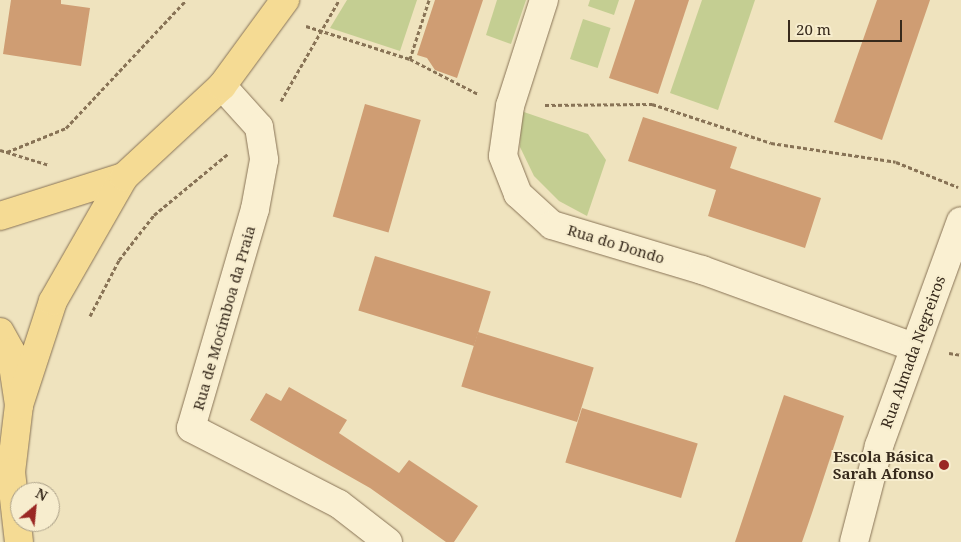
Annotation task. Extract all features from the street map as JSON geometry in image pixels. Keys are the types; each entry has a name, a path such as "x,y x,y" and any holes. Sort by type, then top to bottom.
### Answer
{"main road":[{"path":"20,542 5,480 19,405 53,301 124,178 222,86 285,0"},
{"path":"0,216 124,178"},
{"path":"0,332 11,352 19,405"}],"street":[{"name":"Rua do Dondo","path":"544,0 510,106 503,156 518,194 552,224 702,270 914,347"},
{"path":"222,86 260,127"},
{"name":"Rua de Mocímboa da Praia","path":"260,127 264,160 256,209 191,428 339,504 388,542"},
{"name":"Rua Almada Negreiros","path":"854,542 879,446 961,221"}],"path":[{"path":"7,152 66,128 186,0"},
{"path":"90,316 119,260 154,215 260,127 282,100 339,0"},
{"path":"410,59 429,0"},
{"path":"321,30 410,59 464,89 510,106 652,104 771,143 896,162 961,188"},
{"path":"0,150 52,166"}],"green space":[{"path":"347,0 417,0 400,51 330,28"},
{"path":"497,0 526,0 511,44 486,35"},
{"path":"590,0 619,0 614,15 588,6"},
{"path":"702,0 755,0 718,110 670,93"},
{"path":"583,19 611,28 598,68 570,59"},
{"path":"521,111 588,134 606,160 587,216 559,201 534,176 520,147"}],"building":[{"path":"11,0 61,0 61,4 90,8 81,66 3,54"},
{"path":"435,0 483,0 457,78 435,70 427,58 417,55"},
{"path":"635,0 689,0 658,94 609,78"},
{"path":"877,0 930,0 882,140 834,122"},
{"path":"365,104 421,120 389,232 333,216"},
{"path":"643,117 737,147 730,168 821,198 805,248 708,216 716,190 628,161"},
{"path":"375,256 491,291 474,346 358,311"},
{"path":"478,332 594,367 577,422 461,387"},
{"path":"289,387 347,420 339,433 399,473 409,460 478,506 454,542 446,542 370,488 250,420 266,393 281,401"},
{"path":"784,395 844,416 813,510 802,542 735,542"},
{"path":"582,408 698,443 681,498 565,463"}],"place":[{"name":"Escola Básica Sarah Afonso","path":"944,465"}]}
